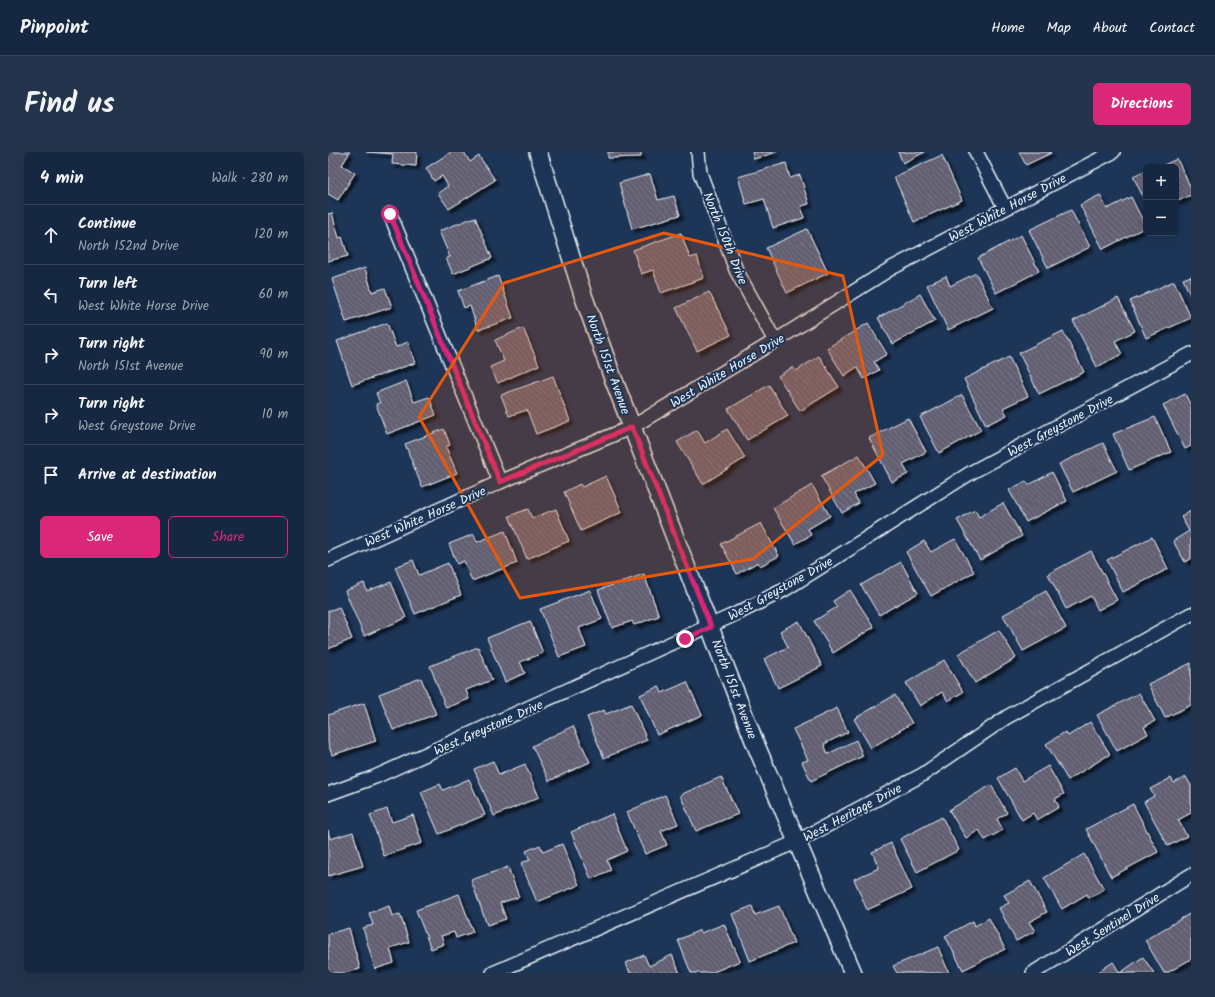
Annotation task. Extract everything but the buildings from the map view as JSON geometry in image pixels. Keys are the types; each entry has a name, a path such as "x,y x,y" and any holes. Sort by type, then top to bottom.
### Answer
{"street":[{"name":"North 151st Avenue","path":"538,152 586,302 632,427 796,842 853,973"},
{"name":"North 150th Drive","path":"698,152 700,173 736,270 775,341"},
{"path":"976,152 1005,208"},
{"name":"West White Horse Drive","path":"328,560 500,482 632,427 775,341 890,268 1113,152"},
{"path":"390,214 500,482"},
{"name":"West Greystone Drive","path":"328,794 375,777 711,627 784,590 972,472 1191,354"},
{"name":"West Heritage Drive","path":"493,973 796,842 922,775 1007,717 1191,614"},
{"name":"West Sentinel Drive","path":"1033,973 1191,875"}],"highlighted area":[{"path":"664,233 843,276 883,455 753,559 520,598 419,417 504,283"}],"route":[{"path":"390,214 500,482 632,427 711,627 685,639"}]}
